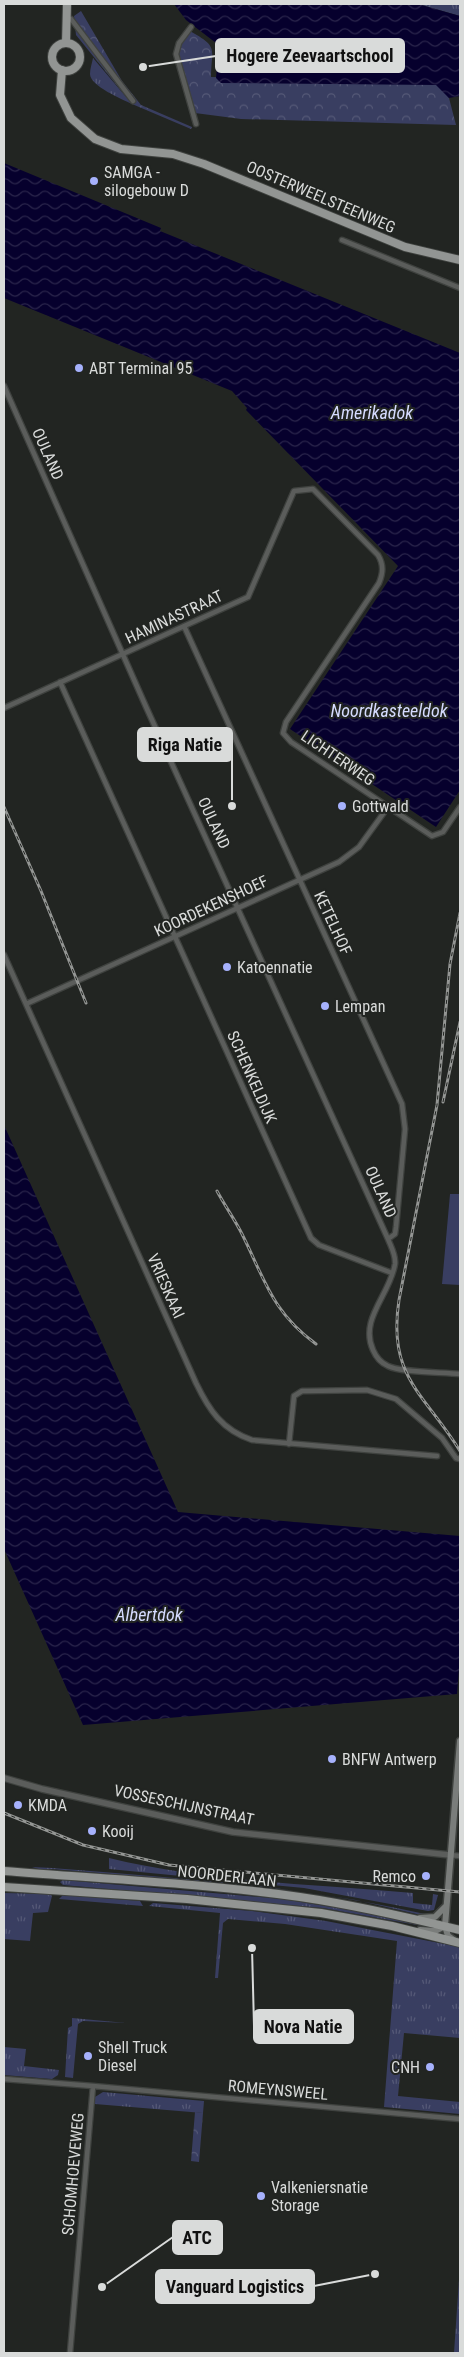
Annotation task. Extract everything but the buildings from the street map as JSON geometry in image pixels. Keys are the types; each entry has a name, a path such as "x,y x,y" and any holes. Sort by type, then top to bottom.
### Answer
{"main road":[{"path":"66,43 67,4"},
{"path":"66,43 75,46 80,54 80,59 75,68 62,70 53,62 53,53 57,46 66,43"},
{"name":"OOSTERWEELSTEENWEG","path":"62,70 60,95 71,118 95,139 121,149 173,154 204,164 405,247 460,260"},
{"path":"458,1942 448,1936 444,1926 460,1742"},
{"name":"NOORDERLAAN","path":"4,1871 290,1896 405,1916 460,1930"},
{"path":"56,1889 57,1875"},
{"name":"NOORDERLAAN","path":"4,1887 56,1889 271,1907 321,1913 429,1931 444,1926"},
{"path":"405,1916 425,1919 435,1917 441,1913 446,1903"},
{"name":"NOORDERLAAN","path":"392,1926 458,1942"}],"street":[{"path":"72,19 132,101"},
{"path":"192,27 179,43 176,54 196,124"},
{"path":"342,240 460,288"},
{"name":"OULAND","path":"4,386 388,1239 395,1256 392,1273"},
{"name":"LICHTERWEG","path":"294,490 307,488 318,494 378,555 383,570 379,583 286,722 284,733 291,742 432,836 443,832 460,807"},
{"name":"HAMINASTRAAT","path":"4,708 248,597 294,490"},
{"name":"KETELHOF","path":"184,626 402,1104 404,1115 396,1227 395,1234 388,1239"},
{"name":"SCHENKELDIJK","path":"60,682 311,1238 319,1245 392,1273"},
{"name":"KOORDEKENSHOEF","path":"26,1004 350,855 359,847 388,807"},
{"name":"VRIESKAAI","path":"4,955 208,1407 216,1418 238,1435 259,1441 437,1456"},
{"path":"392,1273 368,1326 369,1341 375,1355 393,1368 460,1374"},
{"path":"289,1444 294,1396 298,1393 307,1390 367,1390 387,1394 401,1401 442,1438 458,1458"},
{"name":"VOSSESCHIJNSTRAAT","path":"4,1778 42,1789 232,1832 450,1855"},
{"path":"450,1855 460,1856"},
{"path":"4,2079 93,2086"},
{"name":"ROMEYNSWEEL","path":"93,2086 460,2119"},
{"name":"SCHOMHOEVEWEG","path":"70,2353 93,2086"}],"green space":[{"path":"418,4 460,4 460,16"},
{"path":"81,11 122,81 141,105 192,127 191,129 132,104 76,35 74,16"},
{"path":"190,31 210,45 212,50 211,77 437,82 449,98 456,125 241,119 195,113 179,61 178,48"},
{"path":"93,58 132,104 107,92 91,79"},
{"path":"450,1194 460,1194 460,1285 442,1284"},
{"path":"109,1858 146,1866 222,1877 413,1893 413,1903 432,1905 433,1894 438,1895 434,1910 428,1911 304,1888 109,1869"},
{"path":"32,1867 249,1885 52,1869 42,1870"},
{"path":"63,1880 282,1899 363,1912 428,1927 323,1908 63,1885 60,1882"},
{"path":"249,1885 268,1887 312,1893 286,1890"},
{"path":"4,1893 50,1894 52,1896 48,1912 33,1913 30,1941 4,1939"},
{"path":"63,1895 140,1901 143,1906 59,1899"},
{"path":"364,1902 425,1914 425,1916"},
{"path":"153,1903 252,1911 326,1921 460,1947 460,2038 404,2033 398,2096 460,2102 460,2114 384,2107 397,1941 285,1924 228,1919 223,1923 218,1978 215,1978 220,1913 149,1906"},
{"path":"72,2018 126,2023 83,2021 78,2024 73,2078 65,2077 68,2028 72,2026"},
{"path":"4,2047 26,2049 24,2066 59,2070 58,2075 52,2079 4,2075"},
{"path":"103,2092 204,2101 203,2113 95,2104 95,2097"},
{"path":"195,2112 203,2113 199,2162 191,2161"},
{"path":"460,2265 460,2353 454,2353"}],"water":[{"path":"174,4 418,4 460,16 460,96 449,98 436,85 221,83 216,78 218,54 216,43 186,20"},
{"name":"Amerikadok","path":"4,163 161,228 160,231 460,353 460,790 436,827 290,729 398,566 246,410 247,408 232,391 4,298"},
{"name":"Albertdok","path":"4,1125 178,1512 460,1536 460,1656 457,1694 83,1725 4,1549"}],"railway":[{"path":"4,807 41,891 86,1003"},
{"path":"460,913 450,964 437,1105 399,1300 397,1326 399,1348 404,1367 412,1383 460,1451"},
{"path":"443,1102 460,1022"},
{"path":"217,1191 279,1307 289,1320 316,1344"},
{"path":"4,1813 83,1845 169,1865 460,1892"}],"place":[{"name":"Hogere Zeevaartschool","path":"143,67"},
{"name":"SAMGA - silogebouw D","path":"94,181"},
{"name":"ABT Terminal 95","path":"79,368"},
{"name":"Riga Natie","path":"232,806"},
{"name":"Gottwald","path":"342,806"},
{"name":"Katoennatie","path":"227,967"},
{"name":"Lempan","path":"325,1006"},
{"name":"BNFW Antwerp","path":"332,1759"},
{"name":"KMDA","path":"18,1805"},
{"name":"Kooij","path":"92,1831"},
{"name":"Remco","path":"426,1876"},
{"name":"Nova Natie","path":"252,1948"},
{"name":"Shell Truck Diesel","path":"88,2056"},
{"name":"CNH","path":"430,2067"},
{"name":"Valkeniersnatie Storage","path":"261,2196"},
{"name":"Vanguard Logistics","path":"375,2274"},
{"name":"ATC","path":"102,2287"}],"water label":[{"name":"Noordkasteeldok","path":"389,710"}]}
